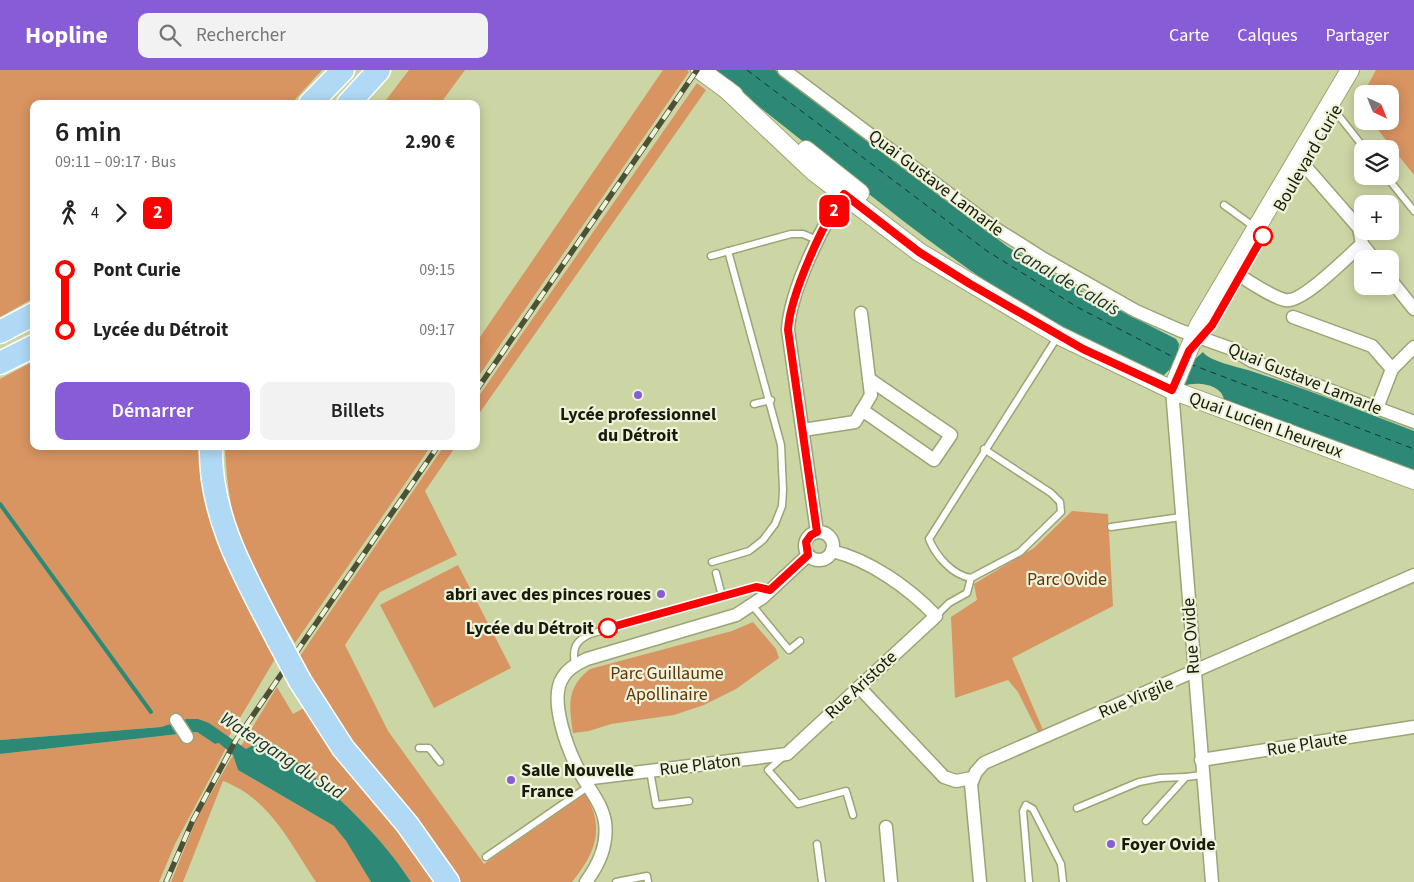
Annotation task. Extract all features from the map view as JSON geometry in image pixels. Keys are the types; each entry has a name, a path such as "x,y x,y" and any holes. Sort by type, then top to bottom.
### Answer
{"highway":[{"path":"314,100 342,70"},
{"path":"352,100 379,70"},
{"path":"372,100 395,70"},
{"path":"0,332 30,316"},
{"path":"0,363 30,348"},
{"path":"211,450 216,491 227,533 242,570 300,681 343,748 407,824 448,882"}],"street":[{"name":"Quai Lucien Lheureux","path":"700,70 726,89 847,190 1014,309 1058,335 1172,390 1414,480"},
{"name":"Quai Gustave Lamarle","path":"784,70 993,226 1027,249 1121,304 1195,342 1232,349 1252,361 1414,422"},
{"name":"Boulevard Curie","path":"1332,108 1350,70"},
{"name":"Boulevard Curie","path":"1172,390 1195,342 1235,273 1332,108 1358,70"},
{"path":"1299,163 1359,228 1362,244 1367,250"},
{"path":"817,532 788,319 795,291 819,241 847,190"},
{"path":"1235,273 1283,299 1295,299 1362,244"},
{"path":"1399,290 1414,309"},
{"path":"803,430 855,422 871,396 861,313"},
{"path":"1293,316 1372,346 1392,369"},
{"path":"1377,408 1392,369 1414,346"},
{"path":"862,410 934,460 951,435 869,379"},
{"name":"Rue Ovide","path":"1172,390 1212,882"},
{"path":"817,532 826,534 834,544 832,551 822,560 816,560 808,555 806,542 811,535 817,532"},
{"path":"832,551 854,559 885,576 919,599 936,616"},
{"path":"587,882 599,861 605,831 601,809 586,783 567,742 558,705 560,682 575,665 587,659 726,618 752,605 808,555"},
{"name":"Rue Virgile","path":"972,778 984,763 1194,673 1414,575"},
{"name":"Rue Aristote","path":"786,754 936,616"},
{"path":"859,686 944,778 956,781 972,778 971,793 980,882"},
{"path":"176,720 187,737"},
{"name":"Rue Plaute","path":"1201,760 1414,727"},
{"name":"Rue Platon","path":"586,783 650,771 786,754"},
{"path":"886,827 891,882"}],"lane":[{"path":"1332,108 1358,140"},
{"path":"1393,185 1414,211"},
{"path":"1224,205 1260,231"},
{"path":"711,256 791,234 804,234 819,241"},
{"path":"712,562 749,551 764,540 775,524 782,506 781,445 728,251"},
{"path":"984,449 1051,492 1060,502 1061,512 1020,552 970,578 959,577 934,552 929,539 984,449 1058,335"},
{"path":"754,404 770,400"},
{"path":"1111,527 1181,517"},
{"path":"716,573 722,596"},
{"path":"936,616 949,604 967,593 970,578"},
{"path":"575,665 574,648 581,639 590,634 756,587 770,590"},
{"path":"752,605 789,650 800,641"},
{"path":"419,748 430,748 440,762"},
{"path":"786,754 768,770 798,804 846,791 853,815"},
{"path":"650,771 656,805 689,801"},
{"path":"1077,808 1139,782 1160,778 1202,775"},
{"path":"1146,821 1186,777"},
{"path":"486,857 586,783"},
{"path":"1029,882 1022,810 1026,805 1032,809 1061,864 1063,882"},
{"path":"817,844 822,882"},
{"path":"616,882 647,876 648,882"}],"green space":[{"path":"0,70 322,70 295,100 30,100 30,300 0,317"},
{"path":"409,70 465,70 443,100 386,100"},
{"path":"663,70 687,70 689,72 480,374 480,337"},
{"path":"1376,70 1414,70 1414,175 1399,156 1399,140 1386,140 1378,130 1399,130 1399,85 1368,85"},
{"path":"697,83 706,90 480,412 480,394"},
{"path":"30,363 30,450 203,450 210,515 222,556 275,659 228,738 209,723 186,719 161,727 0,740 0,379"},
{"path":"225,450 428,450 295,643 247,557 236,526 227,476"},
{"path":"441,450 453,450 425,491 457,555 380,592 345,645 388,731 484,864 585,794 595,818 595,840 587,861 572,882 411,882 366,825 275,744 255,744 246,749 241,746 277,687 293,714 322,698 300,656"},
{"name":"Parc Ovide","path":"1072,511 1108,514 1113,606 1012,658 1043,730 1038,732 1018,692 1008,680 955,698 951,617 977,600 974,584 1034,548"},
{"path":"458,565 511,668 434,708 380,605"},
{"name":"Parc Guillaume Apollinaire","path":"753,622 776,649 779,658 736,689 704,705 674,715 611,724 589,731 573,733 570,705 573,690 582,676 590,669 732,631"},
{"path":"197,732 215,744 219,743 227,746 175,844 159,882 0,882 0,754"},
{"path":"233,755 238,770 334,826 346,841 371,882 316,882 287,837 266,810 253,798 223,781 183,882 171,882 197,818"}],"water":[{"path":"711,70 775,70 1008,247 1078,289 1176,339 1179,344 1178,351 1195,359 1203,352 1217,361 1290,384 1414,431 1414,471 1224,400 1219,390 1214,387 1201,384 1184,386 1188,378 1169,370 1163,376 1159,375 1035,312 996,288 923,236"},
{"name":"Watergang du Sud","path":"186,719 198,719 209,723 246,749 255,744 275,744 366,825 411,882 371,882 346,841 334,826 238,770 233,755 219,743 215,744 197,732 0,754 0,740 161,727"}],"waterway":[{"path":"0,504 151,712"}],"ferry route":[{"path":"747,70 987,251 1077,307 1175,358"},
{"path":"1190,364 1414,449"}],"railway":[{"path":"480,385 697,70"},
{"path":"166,882 193,820 236,740 435,450"}],"bus line":[{"name":"2","path":"608,628 756,587 770,590 808,555 805,549 807,538 817,532 788,319 795,291 837,204 844,194 919,252 970,284 1083,349 1172,390 1189,351 1212,325 1263,236"}],"place":[{"name":"Lycée professionnel du Détroit","path":"638,395"},
{"name":"abri avec des pinces roues","path":"661,594"},
{"name":"Lycée du Détroit","path":"608,628"},
{"name":"Salle Nouvelle France","path":"511,780"},
{"name":"Foyer Ovide","path":"1111,844"}],"water label":[{"name":"Canal de Calais","path":"1066,281"}]}
